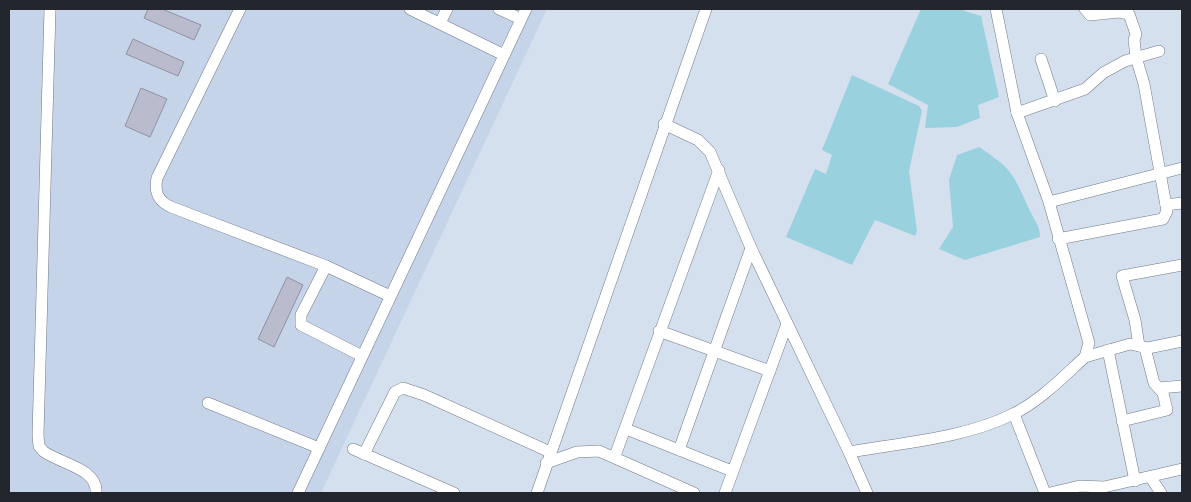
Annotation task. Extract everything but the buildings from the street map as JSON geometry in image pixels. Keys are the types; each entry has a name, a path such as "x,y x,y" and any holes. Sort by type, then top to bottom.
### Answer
{"street":[{"path":"50,9 39,446 43,451 92,476 96,485 96,493"},
{"path":"240,9 157,178 155,189 159,198 171,207 326,266 390,296"},
{"path":"410,9 504,55"},
{"path":"440,24 446,9"},
{"path":"298,493 524,14 500,9"},
{"path":"536,493 664,124 706,9"},
{"path":"996,9 1017,113 1049,202 1089,343 1085,357"},
{"path":"1058,239 1162,219 1166,214 1166,205 1144,84 1136,57 1134,40 1136,34 1128,13 1090,15 1085,9"},
{"path":"1017,113 1085,89 1103,73 1136,57 1158,51"},
{"path":"1041,59 1055,101"},
{"path":"664,124 704,144 718,170 751,248 868,493"},
{"path":"1049,202 1182,168"},
{"path":"615,456 718,170"},
{"path":"1166,205 1182,203"},
{"path":"679,450 716,351 751,248"},
{"path":"1122,421 1166,412 1167,408 1160,388 1154,383 1122,276 1182,265"},
{"path":"326,266 301,315 300,322 304,328 362,356"},
{"path":"725,493 787,324"},
{"path":"659,331 770,371"},
{"path":"849,452 959,432 992,424 1014,414 1040,397 1085,357 1130,344 1142,347 1182,341"},
{"path":"1108,350 1135,481"},
{"path":"1160,388 1182,386"},
{"path":"454,493 359,452 395,392 403,388 424,395 548,458 577,452 599,451 615,456 694,493"},
{"path":"208,403 319,448"},
{"path":"1014,414 1045,493"},
{"path":"626,429 732,472"},
{"path":"1050,493 1080,486 1099,488 1152,478 1166,471 1182,470"},
{"path":"1152,478 1161,493"}],"shaded area":[{"path":"9,9 547,9 321,493 9,493"},
{"path":"921,9 959,9 981,16 999,97 978,105 980,118 957,127 925,128 928,105 888,84"},
{"path":"852,75 919,106 922,111 909,171 917,231 915,236 875,220 852,265 786,237 815,169 826,174 832,155 822,150"},
{"path":"979,147 1005,167 1015,179 1038,226 1040,237 965,260 939,249 953,227 949,180 957,155"}]}
